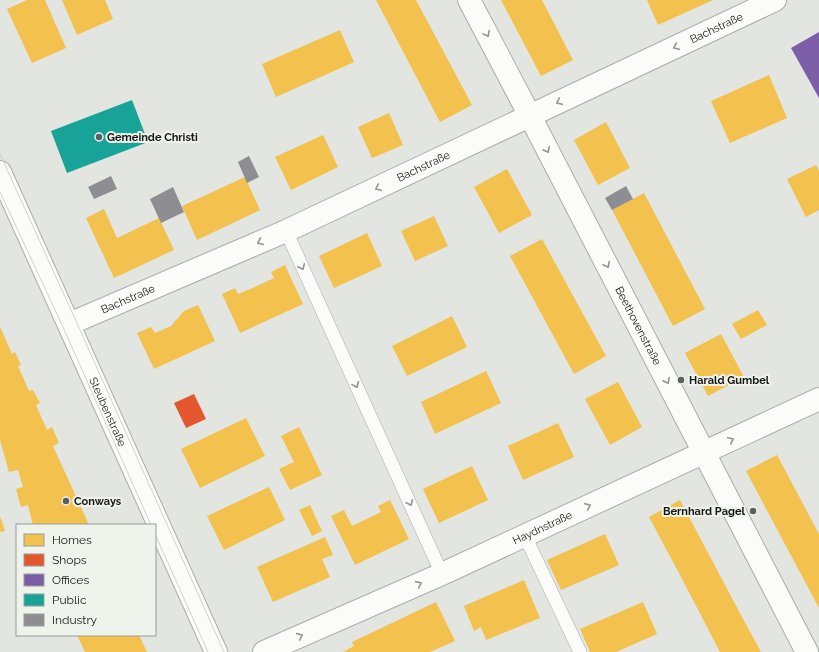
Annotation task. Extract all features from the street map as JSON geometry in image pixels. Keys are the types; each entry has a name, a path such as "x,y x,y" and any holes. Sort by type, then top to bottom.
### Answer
{"street":[{"name":"Beethovenstraße","path":"469,0 807,652"},
{"name":"Bachstraße","path":"69,324 286,231 775,0"},
{"name":"Steubenstraße","path":"0,172 216,652"},
{"name":"Haydnstraße","path":"264,652 442,574 819,399"}],"lane":[{"path":"286,231 442,574"},
{"path":"525,536 580,652"}],"building: Homes":[{"path":"27,0 45,0 66,48 32,63 7,9"},
{"path":"62,0 105,0 113,19 77,35"},
{"path":"376,0 416,0 472,105 440,122"},
{"path":"501,0 542,0 573,60 541,76"},
{"path":"647,0 713,0 658,25"},
{"path":"340,30 354,62 276,97 262,64"},
{"path":"769,75 787,118 730,143 711,101"},
{"path":"389,113 403,145 372,158 358,127"},
{"path":"606,122 630,168 598,185 574,140"},
{"path":"323,135 338,167 291,190 275,157"},
{"path":"816,165 819,171 819,210 806,217 787,179"},
{"path":"507,169 532,215 499,233 474,187"},
{"path":"245,177 260,210 197,240 182,206"},
{"path":"644,193 705,309 673,326 612,210"},
{"path":"104,209 117,238 159,218 174,250 114,278 86,218"},
{"path":"434,216 448,246 415,261 401,231"},
{"path":"367,233 382,266 334,288 319,256"},
{"path":"542,239 606,356 574,374 510,256"},
{"path":"285,265 303,304 240,333 222,294 235,288 238,294 257,286 274,278 271,272"},
{"path":"198,305 215,341 154,369 137,333 151,327 155,333 171,326 184,311"},
{"path":"758,310 767,325 741,339 732,324"},
{"path":"452,316 467,347 407,376 392,346"},
{"path":"0,327 12,354 15,352 21,365 18,366 29,391 33,390 40,403 36,405 47,430 52,427 59,443 53,446 89,524 33,524 28,505 21,507 16,489 23,487 18,470 9,472 0,440"},
{"path":"721,334 744,377 708,396 685,353"},
{"path":"486,371 501,403 435,434 421,402"},
{"path":"618,382 642,427 610,445 585,399"},
{"path":"246,418 265,456 200,488 181,449"},
{"path":"558,423 574,457 523,480 508,446"},
{"path":"299,427 322,475 290,490 279,469 294,462 281,436"},
{"path":"777,455 819,534 819,608 746,471"},
{"path":"472,466 488,500 439,523 423,489"},
{"path":"269,487 285,520 224,550 207,516"},
{"path":"390,500 409,539 355,565 331,516 344,510 352,526 381,512 378,506"},
{"path":"680,500 761,652 720,652 649,517"},
{"path":"310,505 322,531 312,536 299,510"},
{"path":"0,516 5,531 0,532"},
{"path":"605,534 619,565 561,590 547,560"},
{"path":"325,537 333,555 322,559 330,577 273,602 257,567"},
{"path":"524,580 540,618 486,640 481,627 474,631 464,606"},
{"path":"436,602 455,641 430,652 343,652 354,646 352,642"},
{"path":"643,602 657,634 616,652 590,652 580,629"},
{"path":"77,636 139,636 147,652 85,652"}],"building: Shops":[{"path":"194,394 206,419 186,428 174,403"}],"building: Offices":[{"path":"819,32 819,98 791,48"}],"building: Public":[{"name":"Gemeinde Christi","path":"132,100 148,142 67,173 51,131"}],"building: Industry":[{"path":"249,156 259,177 247,183 238,162"},
{"path":"111,176 117,189 94,199 88,187"},
{"path":"626,186 633,199 612,210 605,198"},
{"path":"173,187 184,212 161,223 150,199"}],"tram line":[{"path":"0,154 224,652"},
{"path":"0,192 63,327 151,524"},
{"path":"156,536 208,652"}],"place":[{"name":"Gemeinde Christi","path":"99,137"},
{"name":"Harald Gumbel","path":"681,380"},
{"name":"Conways","path":"66,501"},
{"name":"Bernhard Pagel","path":"753,511"}]}
